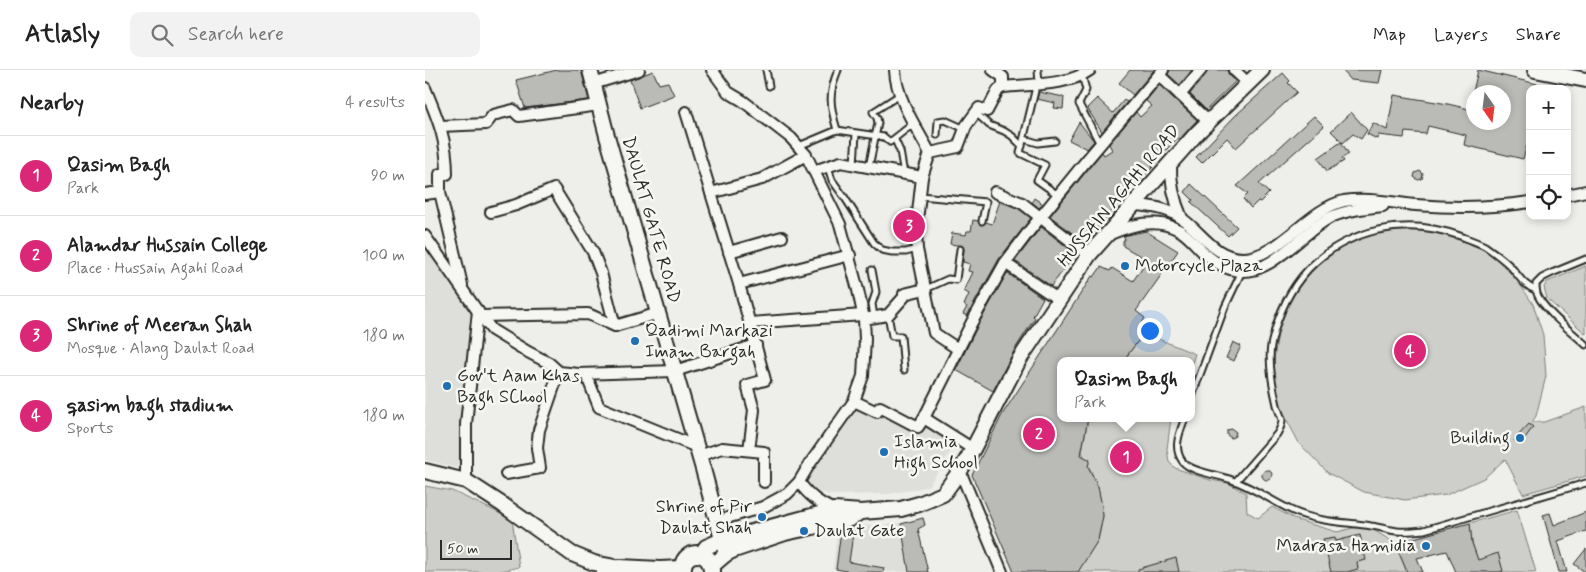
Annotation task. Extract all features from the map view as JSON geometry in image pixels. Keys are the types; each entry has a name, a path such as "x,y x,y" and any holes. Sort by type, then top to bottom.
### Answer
{"main road":[{"name":"HUSSAIN AGAHI ROAD","path":"861,512 850,519 785,533 733,550 709,564 706,547 722,540 834,510 861,512 901,509 943,494 973,449 1019,360 1089,255 1209,122 1262,70"},
{"path":"1535,70 1586,80"},
{"name":"DAULAT GATE ROAD","path":"592,77 726,554"},
{"path":"425,471 466,481 572,554 613,570 683,571 685,560 692,555 709,564"}],"street":[{"path":"592,77 639,70"},
{"path":"713,70 728,92 743,101 799,146 806,155 841,224 867,317 863,376 854,401 799,482 787,494 763,507 717,523"},
{"path":"895,70 898,88 930,153 922,177 916,230 917,249 934,333 958,349"},
{"path":"993,70 1003,77 1003,87"},
{"path":"1180,95 1201,70"},
{"path":"1234,70 1248,83"},
{"path":"854,401 877,412 880,407 918,427 972,322 1005,264 1039,218 1161,72 1180,95 1209,122"},
{"path":"930,153 958,147 965,129 979,108 987,110 998,90 1003,87 1069,80 1086,73"},
{"path":"425,88 441,126 447,157 447,174 440,174 440,192 464,291"},
{"path":"441,126 486,124 493,115 513,110 519,116 599,106"},
{"path":"686,112 739,284 765,380 747,385 754,410 749,450"},
{"path":"711,193 762,179 806,155"},
{"path":"814,171 841,162 922,177"},
{"path":"1171,163 1172,188 1182,218"},
{"path":"491,212 516,205 554,189 593,252 601,273 615,326"},
{"path":"1571,194 1586,191"},
{"path":"425,194 440,192"},
{"path":"995,192 1022,203 1089,255"},
{"path":"1134,205 1165,210 1182,218 1215,248 1243,258 1270,250 1317,214 1331,206 1344,202 1361,200 1452,208 1526,202"},
{"path":"1108,234 1138,224 1162,223 1180,231 1213,261 1222,266 1242,271 1260,267 1271,261 1321,223 1332,217 1359,209 1399,204"},
{"path":"425,236 492,330 549,363 559,372 586,374 675,371 756,345"},
{"path":"729,252 782,237"},
{"path":"739,284 850,255"},
{"path":"1005,264 1059,300"},
{"path":"750,322 888,315 904,298 904,294 925,289"},
{"path":"479,314 588,314 615,326 659,313"},
{"path":"466,481 466,424 479,314"},
{"path":"506,474 540,468 537,448 539,430 559,372"},
{"path":"586,374 599,407 698,452 721,448 764,452 764,482"},
{"path":"924,418 973,449"},
{"path":"960,471 1002,572"},
{"path":"799,482 812,498 834,510"}],"lane":[{"path":"766,70 769,86"},
{"path":"837,70 833,82 830,107 837,130"},
{"path":"1038,70 1020,154 1045,165 1037,180 1058,195"},
{"path":"1086,73 1086,90 1079,104 1100,144"},
{"path":"869,167 878,123 873,112 901,94"},
{"path":"976,113 989,125 1004,130 1022,146"},
{"path":"937,135 937,121 945,120 965,129"},
{"path":"799,146 837,130 856,134 876,135 884,137 890,142 915,123"},
{"path":"854,164 856,134"},
{"path":"1024,139 1038,143 1055,141"},
{"path":"895,140 899,146 903,174"},
{"path":"828,166 832,180 874,243 882,250 892,252 906,252 917,249"},
{"path":"920,196 986,202 982,221"},
{"path":"1236,481 1277,434 1281,426 1282,418 1277,406 1271,370 1271,343 1281,312 1294,288 1309,268 1334,247 1359,235 1394,227 1421,226 1448,232 1483,246 1508,264 1529,288 1536,290"},
{"path":"925,289 948,279 956,280 960,249"},
{"path":"1586,259 1543,278 1536,284 1538,296 1547,308 1586,346"},
{"path":"867,317 876,292 872,270"},
{"path":"1195,388 1225,307 1242,271"},
{"path":"888,315 892,336 901,336 904,370"},
{"path":"1184,422 1177,441 1183,462 1191,468 1251,487 1294,511 1340,523 1375,526 1408,532 1445,524 1586,483"}],"shaded area":[{"path":"1399,228 1431,230 1463,238 1491,254 1515,277 1533,304 1543,335 1546,376 1536,416 1532,422 1544,422 1586,407 1586,476 1523,494 1505,459 1484,478 1446,495 1405,500 1364,492 1328,473 1299,443 1280,407 1273,366 1279,326 1292,296 1312,270 1337,249 1367,235"},
{"name":"Gov't Aam Khas Bagh SChool","path":"425,236 478,311 458,468 425,460"},
{"path":"1586,266 1586,334 1547,299 1544,287 1547,282"},
{"path":"1144,333 1195,354 1194,357 1126,357"},
{"name":"Islamia High School","path":"856,402 918,427 924,418 958,440 929,485 888,494 834,495 813,491 799,482"},
{"path":"1087,422 1170,422 1167,449 1169,462 1175,468 1210,480 1228,483 1246,493 1247,512 1258,518 1272,507 1297,520 1337,532 1365,525 1395,543 1407,572 1076,572 1098,540 1103,516 1098,487 1082,452"},
{"path":"425,486 452,491 512,519 519,567 497,572 425,572"},
{"path":"1517,510 1536,572 1482,572 1472,543 1470,523"},
{"path":"908,522 918,527 927,572 857,572 833,569 838,524 874,526"}],"building":[{"path":"557,70 581,70 589,100 525,108 516,80"},
{"path":"1130,70 1154,70 1133,95 1119,83"},
{"path":"1170,70 1192,70 1180,85 1168,74"},
{"path":"1208,70 1227,70 1229,75 1236,81 1206,110 1190,94"},
{"path":"1342,70 1382,70 1379,83 1351,80"},
{"path":"1478,70 1542,85 1526,85 1526,148 1523,159 1464,145 1466,135 1428,126 1426,134 1405,132 1404,138 1378,135 1377,139 1367,134 1373,123 1387,130 1394,95 1466,108 1466,130 1511,130 1511,85 1475,85"},
{"path":"653,71 659,84 668,82 674,95 640,108 630,80"},
{"path":"1283,73 1290,81 1288,83 1297,92 1236,148 1227,138 1202,163 1196,157 1236,115"},
{"path":"1159,85 1197,120 1180,139 1178,138 1158,158 1159,160 1153,167 1127,193 1085,243 1050,216 1102,152 1104,155 1112,150 1109,144 1136,112 1140,117 1152,106 1146,101"},
{"path":"1039,92 1064,97 1063,109 1054,108 1055,103 1037,99"},
{"path":"1097,98 1113,113 1124,100 1127,102 1102,132 1087,108"},
{"path":"1351,112 1367,130 1361,139 1353,134 1343,143 1331,131"},
{"path":"1314,116 1324,126 1259,184 1269,193 1251,208 1243,199 1248,194 1237,186"},
{"path":"1079,122 1094,141 1087,149 1069,140"},
{"path":"1341,142 1349,154 1342,158 1344,161 1327,171 1318,158"},
{"path":"1420,171 1423,174 1422,179 1418,180 1414,177 1415,173"},
{"path":"1191,184 1237,227 1228,236 1191,202 1193,200 1185,192"},
{"path":"1034,198 1043,204 1039,208 1032,202"},
{"path":"1000,201 1019,209 1031,218 999,259 967,316 963,314 967,307 964,305 969,294 964,291 973,272 968,271 970,264 963,262 963,246 950,244 952,233 966,235 967,231 971,231 973,220 978,221 982,225 986,222 992,224"},
{"path":"1041,227 1076,254 1051,286 1015,261"},
{"path":"1146,231 1178,251 1136,311 1145,318 1138,330 1144,333 1126,357 1057,357 1057,422 1087,422 1081,455 1090,460 1088,466 1098,487 1102,506 1103,516 1098,540 1078,572 1014,572 972,475 1002,415 1092,276 1094,277 1101,267 1110,271 1112,268 1133,281 1147,260 1123,246 1125,238 1123,236"},
{"path":"1007,273 1043,298 1033,316 1035,318 1015,349 993,391 956,370"},
{"path":"1233,342 1241,346 1234,361 1226,358"},
{"path":"1529,424 1533,427 1520,445 1514,440"},
{"path":"1232,429 1236,432 1235,436 1231,438 1227,435 1227,430"},
{"path":"1265,470 1269,470 1272,475 1271,479 1265,480 1262,477 1262,473"},
{"path":"1586,512 1586,531 1558,541 1567,572 1559,572 1543,515 1550,513 1554,525"},
{"path":"923,518 925,525 918,529 928,572 909,572 901,524"},
{"path":"1470,523 1472,543 1478,560 1498,553 1503,571 1456,572 1447,551 1417,558 1423,572 1407,572 1395,543"},
{"path":"854,527 849,562 884,568 883,572 851,572 836,569 841,530"},
{"path":"1360,535 1366,560 1357,562 1358,569 1347,572 1331,572 1323,539 1335,537 1336,541"},
{"path":"1586,549 1586,572 1585,572 1574,564"},
{"path":"1176,558 1179,572 1138,572 1138,569"}],"place":[{"name":"Shrine of Meeran Shah","path":"909,226"},
{"name":"Motorcycle Plaza","path":"1125,266"},
{"name":"Qadimi Markazi Imam Bargah","path":"635,341"},
{"name":"qasim bagh stadium","path":"1410,351"},
{"name":"Gov't Aam Khas Bagh SChool","path":"447,386"},
{"name":"Alamdar Hussain College","path":"1039,434"},
{"name":"Building","path":"1520,438"},
{"name":"Islamia High School","path":"884,452"},
{"name":"Qasim Bagh","path":"1126,457"},
{"name":"Shrine of Pir Daulat Shah","path":"762,517"},
{"name":"Daulat Gate","path":"804,531"},
{"name":"Madrasa Hamidia","path":"1426,546"}]}
